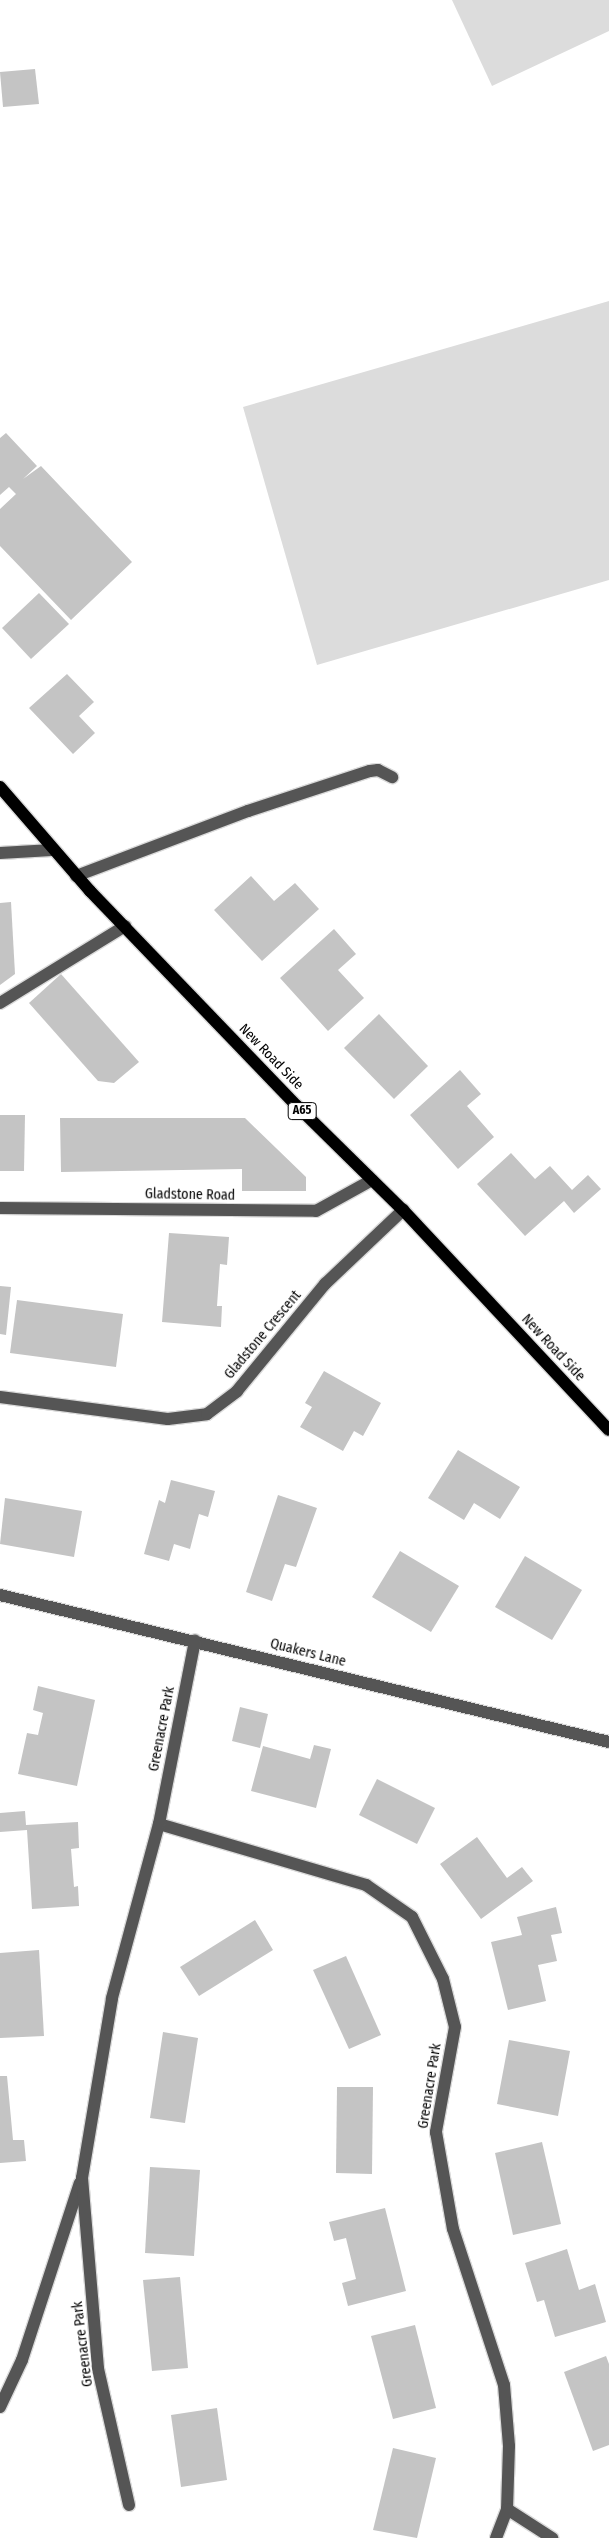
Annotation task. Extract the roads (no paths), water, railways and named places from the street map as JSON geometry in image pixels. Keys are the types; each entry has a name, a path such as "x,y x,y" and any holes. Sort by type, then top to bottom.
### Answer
{"main road":[{"name":"New Road Side","path":"0,787 76,876 403,1210 609,1430"}],"street":[{"path":"76,876 248,812 370,771 378,770 392,777"},
{"path":"0,853 52,850"},
{"path":"0,1003 126,926"},
{"name":"Gladstone Road","path":"0,1208 316,1211 372,1180"},
{"name":"Gladstone Crescent","path":"0,1397 168,1419 207,1414 237,1391 325,1284 403,1210"},
{"name":"Quakers Lane","path":"0,1595 609,1742"},
{"name":"Greenacre Park","path":"0,2407 22,2360 82,2178 112,1998 159,1824 195,1641"},
{"name":"Greenacre Park","path":"159,1824 366,1885 412,1916 443,1979 456,2027 436,2132 453,2230 504,2385 509,2446 507,2509 496,2538"},
{"name":"Greenacre Park","path":"82,2178 98,2368 129,2504"},
{"path":"507,2509 552,2538"}]}
